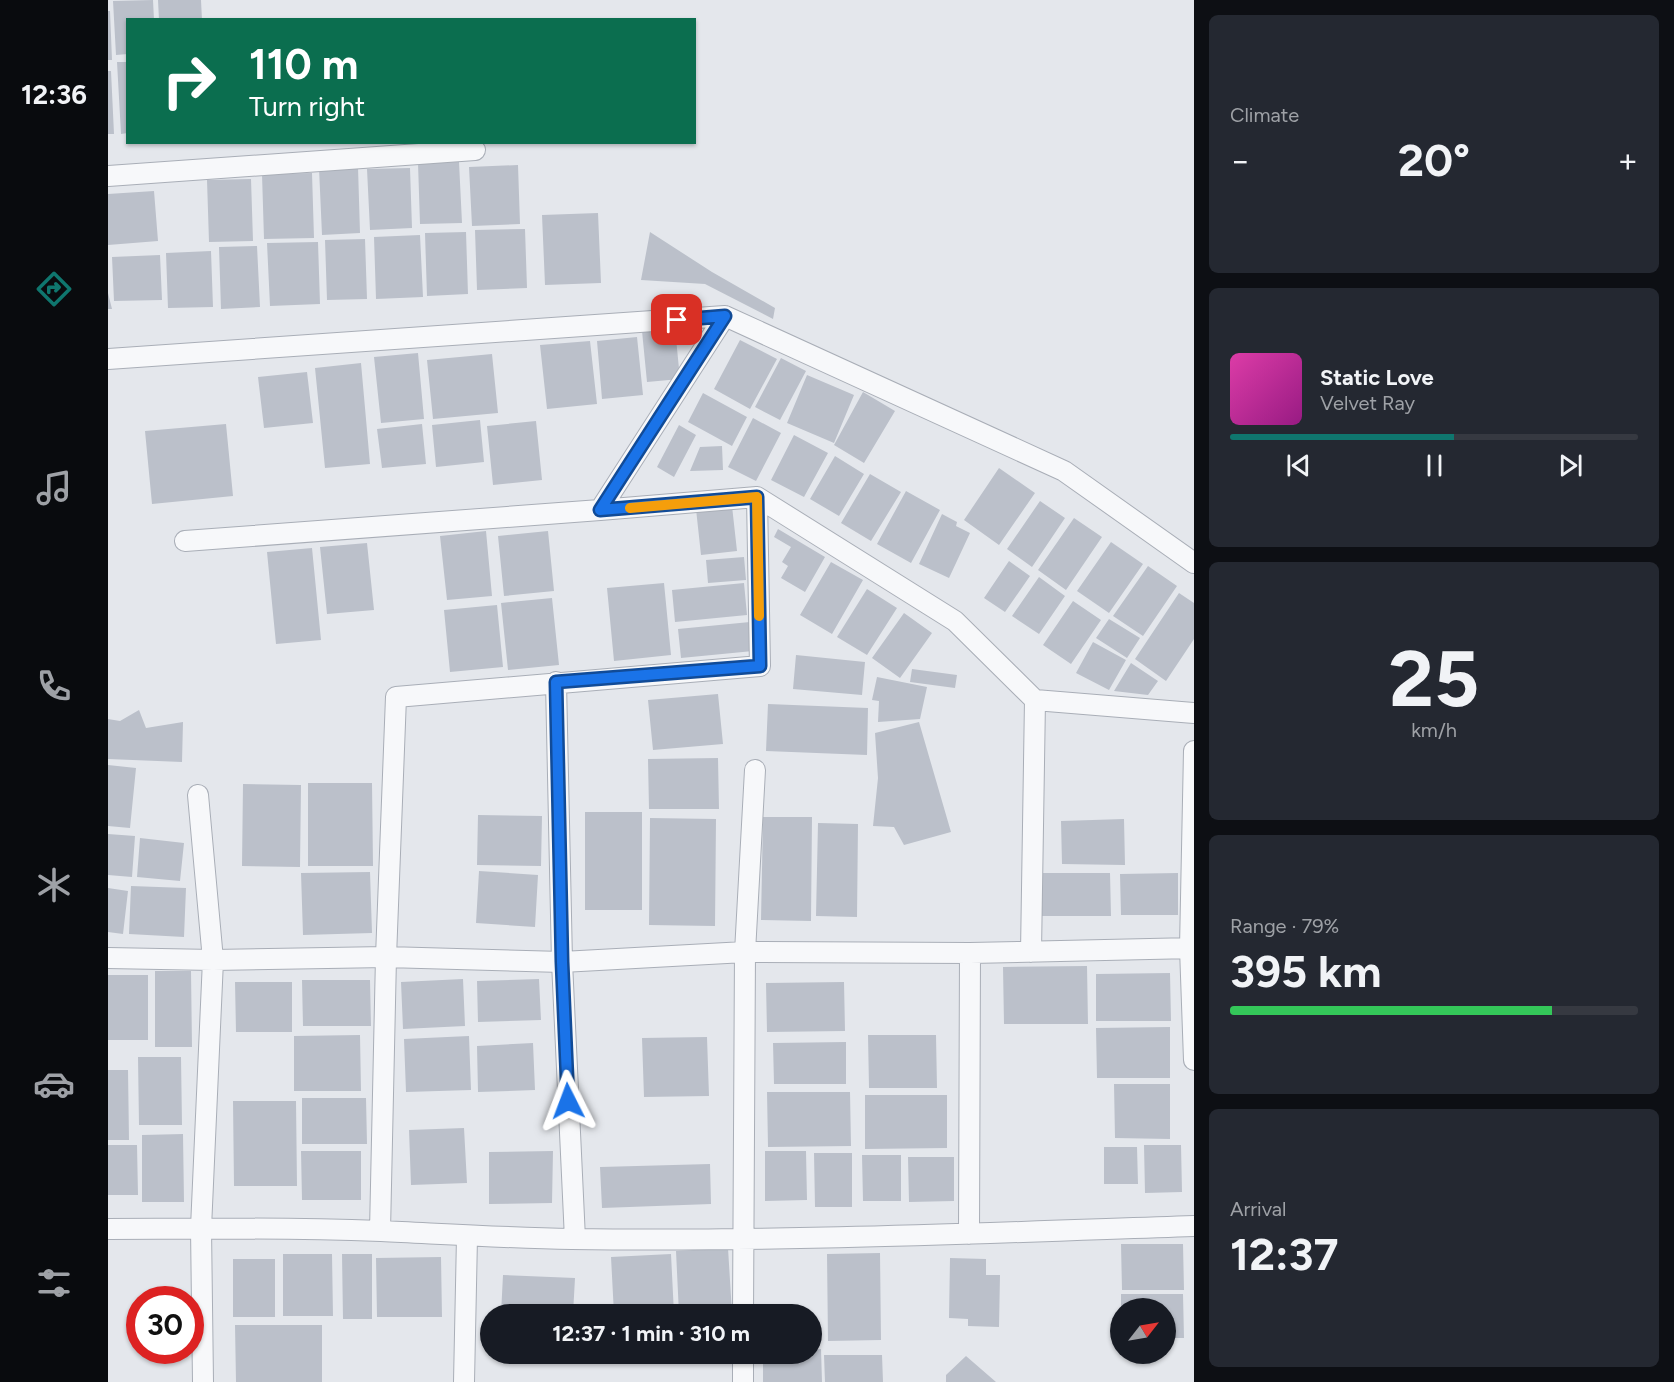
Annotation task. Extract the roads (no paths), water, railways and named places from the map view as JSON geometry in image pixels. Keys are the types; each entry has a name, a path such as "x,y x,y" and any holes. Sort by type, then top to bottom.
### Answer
{"street":[{"path":"108,176 475,150"},
{"path":"600,510 725,316"},
{"path":"108,359 725,316 1064,471 1194,563"},
{"path":"381,1231 386,957 396,697 760,666 757,497"},
{"path":"185,541 757,497 955,621 1035,700 1194,713"},
{"path":"556,682 562,962 575,1239"},
{"path":"1031,951 1035,700"},
{"path":"1194,751 1192,948 1194,1060"},
{"path":"743,1304 745,952 755,770"},
{"path":"198,795 213,960 201,1228 203,1382"},
{"path":"108,958 213,960 386,957 562,962 745,952 970,953 1192,948"},
{"path":"969,1234 970,953"},
{"path":"108,1228 381,1231 467,1237 575,1239 969,1234 1194,1226"},
{"path":"464,1382 467,1237"},
{"path":"743,1364 743,1382"}]}
